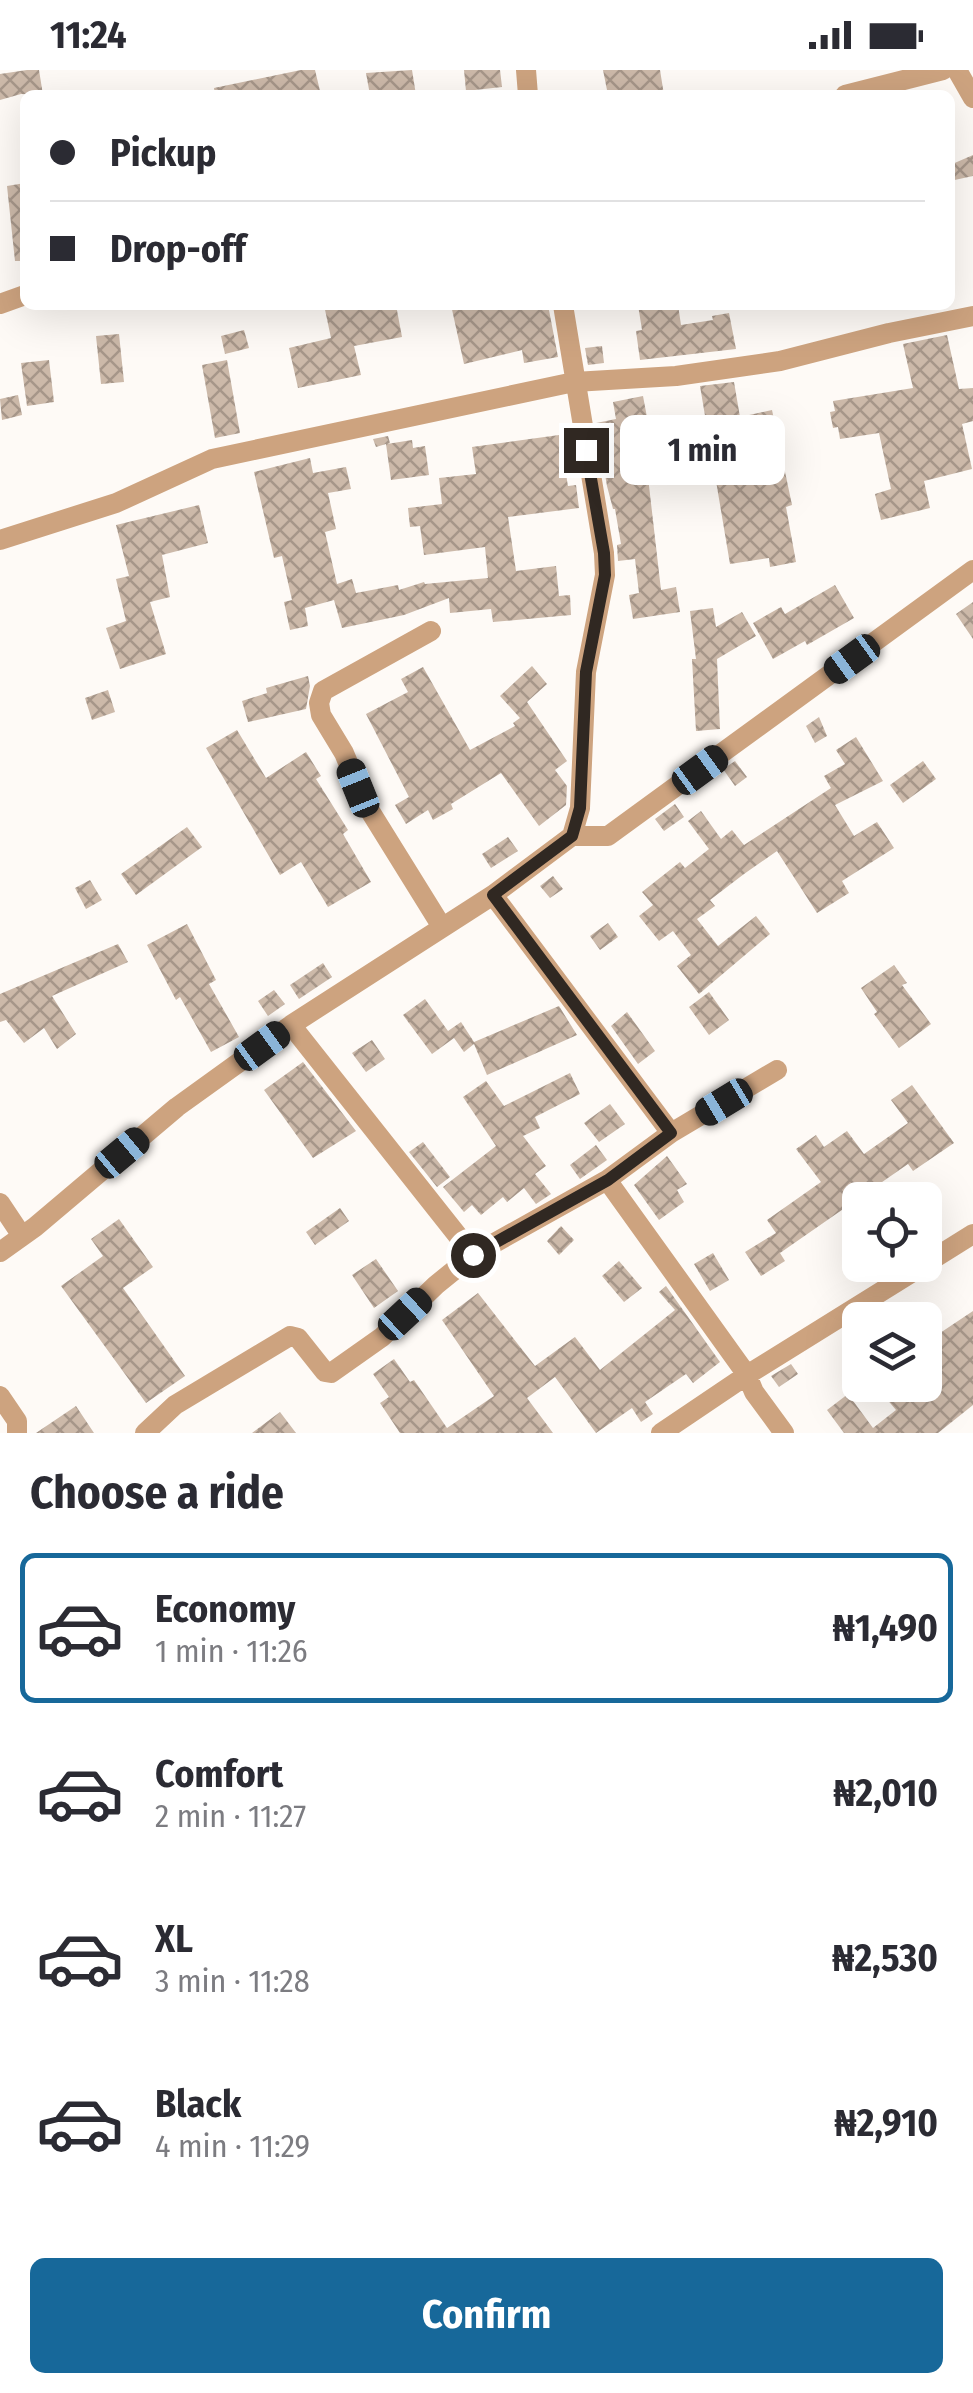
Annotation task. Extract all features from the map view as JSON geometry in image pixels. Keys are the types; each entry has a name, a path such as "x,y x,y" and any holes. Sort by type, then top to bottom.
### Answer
{"street":[{"path":"865,90 943,70"},
{"path":"956,70 973,98"},
{"path":"564,310 605,575 586,672 580,808 572,836"},
{"path":"0,540 116,502 212,459 574,382 676,376 780,361 973,316"},
{"path":"0,1252 177,1107 291,1025 493,895 572,836 608,836 973,570"},
{"path":"430,631 322,691 319,703 321,715 344,753 364,802 442,927"},
{"path":"580,808 608,836"},
{"path":"493,895 671,1133"},
{"path":"291,1025 473,1255"},
{"path":"145,1433 175,1405 290,1336 298,1338 325,1372 331,1373 382,1338 473,1255 608,1180 671,1133 777,1070"},
{"path":"608,1180 747,1374 754,1392 784,1433"},
{"path":"0,1203 22,1236"},
{"path":"942,1254 973,1234"},
{"path":"662,1433 747,1374 896,1282"},
{"path":"0,1396 17,1421 17,1433"}],"building":[{"path":"39,70 42,90 20,90 20,94 0,100 0,74"},
{"path":"315,70 320,90 214,90"},
{"path":"412,70 415,90 369,90 366,73"},
{"path":"464,70 500,70 502,87 466,90"},
{"path":"603,70 660,70 663,90 607,90"},
{"path":"973,155 973,176 955,180 955,163"},
{"path":"20,184 20,261 15,261 7,186"},
{"path":"325,310 397,310 402,337 354,346 361,375 298,388 289,348 331,338"},
{"path":"452,310 549,310 558,357 524,363 522,350 464,364"},
{"path":"639,310 679,310 681,325 729,313 736,349 640,360 636,331 642,330"},
{"path":"244,330 249,348 225,354 221,336"},
{"path":"119,334 124,382 101,384 96,336"},
{"path":"947,335 959,389 973,388 973,421 962,424 972,469 924,481 930,508 881,520 875,494 891,489 879,433 840,439 830,412 835,411 833,401 913,388 903,344"},
{"path":"602,346 604,363 588,365 585,348"},
{"path":"49,360 54,402 27,406 21,363"},
{"path":"227,360 240,433 215,438 202,365"},
{"path":"734,382 740,417 772,410 792,505 786,507 796,562 770,567 769,558 730,564 700,386"},
{"path":"18,395 22,415 2,420 0,399"},
{"path":"643,396 658,476 648,477 661,590 676,587 680,612 633,619 629,595 639,593 635,559 618,561 617,545 621,544 596,423 616,419 613,402"},
{"path":"559,435 568,486 576,485 579,508 508,517 516,571 556,566 559,596 570,595 571,615 493,622 491,609 450,613 449,598 404,615 342,628 334,600 305,608 308,626 290,630 284,602 292,600 282,556 274,558 254,472 310,458 313,473 346,467 351,489 328,493 336,529 325,532 337,584 352,579 356,593 398,585 399,590 424,582 488,578 485,547 424,555 420,526 410,527 408,508 442,504 439,478 476,474 472,447"},
{"path":"388,436 387,444 412,440 413,448 425,446 429,475 391,480 386,444 376,447 373,439"},
{"path":"199,505 208,543 162,555 170,597 150,602 166,654 120,669 106,628 126,621 116,579 129,576 116,525"},
{"path":"835,585 854,618 773,659 753,623 781,607 785,614"},
{"path":"973,602 973,639 956,614"},
{"path":"713,608 716,627 742,612 756,636 717,659 720,729 696,731 692,659 696,659 690,611"},
{"path":"532,666 547,684 527,702 567,761 555,770 567,786 566,805 539,826 501,773 433,820 428,810 406,824 395,805 409,797 366,714 408,692 401,679 423,667 470,750 515,726 513,723 520,718 500,696"},
{"path":"308,676 306,709 248,722 242,701 267,693 266,688"},
{"path":"108,690 115,712 92,720 85,698"},
{"path":"819,717 827,736 815,743 806,726"},
{"path":"237,730 266,778 306,752 321,776 316,779 348,830 343,834 371,882 328,907 301,862 280,875 206,748"},
{"path":"856,737 883,781 835,805 854,836 877,822 894,848 842,881 849,893 817,913 777,851 744,874 710,900 715,906 697,919 718,946 756,916 770,934 699,994 677,966 691,955 673,931 659,941 639,916 653,905 642,892 680,862 685,868 709,849 688,821 701,811 721,839 732,830 744,845 831,788 824,776 845,764 836,750"},
{"path":"735,761 747,777 735,786 723,769"},
{"path":"923,761 936,779 903,803 890,785"},
{"path":"675,804 684,817 664,831 655,819"},
{"path":"187,827 202,847 136,895 121,874"},
{"path":"508,837 518,851 491,868 482,854"},
{"path":"553,876 563,889 550,898 540,886"},
{"path":"90,880 102,900 86,909 75,888"},
{"path":"608,923 618,937 600,950 590,936"},
{"path":"187,924 216,980 209,984 239,1037 211,1052 180,997 176,1000 147,945"},
{"path":"118,944 128,962 52,996 76,1034 57,1049 44,1028 24,1043 6,1020 0,1022 0,994"},
{"path":"323,963 332,977 299,999 290,985"},
{"path":"894,965 907,983 902,985 931,1024 899,1048 861,988"},
{"path":"274,990 285,1004 268,1016 258,1001"},
{"path":"709,992 729,1020 709,1035 689,1007"},
{"path":"425,999 448,1031 461,1022 474,1042 559,1006 577,1035 487,1075 474,1044 464,1052 454,1038 432,1054 403,1015"},
{"path":"627,1012 655,1051 638,1064 611,1026"},
{"path":"372,1040 385,1059 366,1072 352,1053"},
{"path":"303,1062 356,1131 313,1158 264,1090"},
{"path":"570,1073 580,1094 535,1117 540,1128 523,1136 546,1166 535,1174 551,1194 536,1204 524,1188 507,1202 503,1197 481,1215 472,1205 464,1212 443,1187 496,1146 463,1097 486,1081 504,1106"},
{"path":"912,1085 954,1143 913,1171 908,1164 882,1182 842,1182 842,1210 780,1253 785,1261 761,1276 745,1252 776,1233 767,1220 821,1182 796,1149 816,1135 824,1147 847,1131 864,1154 908,1123 891,1100"},
{"path":"610,1104 625,1124 599,1142 584,1123"},
{"path":"423,1142 450,1177 437,1187 409,1152"},
{"path":"596,1145 607,1160 580,1179 570,1165"},
{"path":"667,1156 687,1184 677,1190 684,1202 659,1220 634,1185"},
{"path":"340,1208 349,1221 315,1245 306,1232"},
{"path":"119,1219 153,1267 123,1288 185,1376 146,1403 61,1286 103,1256 91,1239"},
{"path":"561,1226 574,1240 559,1255 547,1241"},
{"path":"713,1253 729,1280 710,1291 694,1264"},
{"path":"376,1259 398,1291 374,1308 352,1275"},
{"path":"619,1261 642,1288 624,1302 602,1276"},
{"path":"666,1286 720,1362 693,1383 686,1374 645,1402 653,1414 641,1422 632,1408 596,1433 555,1377 527,1398 553,1433 400,1433 380,1403 389,1397 373,1374 394,1359 410,1382 414,1380 447,1428 494,1396 442,1320 478,1293 535,1366 575,1337 600,1370 675,1310 659,1292"},
{"path":"973,1311 973,1405 938,1433 844,1433 827,1410 842,1399 842,1402 854,1402 873,1428 896,1410 889,1402 942,1402 942,1332"},
{"path":"791,1364 798,1374 779,1387 771,1376"},
{"path":"76,1406 94,1433 36,1433"},
{"path":"280,1412 296,1433 252,1433"}],"route":[{"path":"473,1255 608,1180 671,1133 493,895 572,836 580,808 588,650 605,575 586,450"}]}
